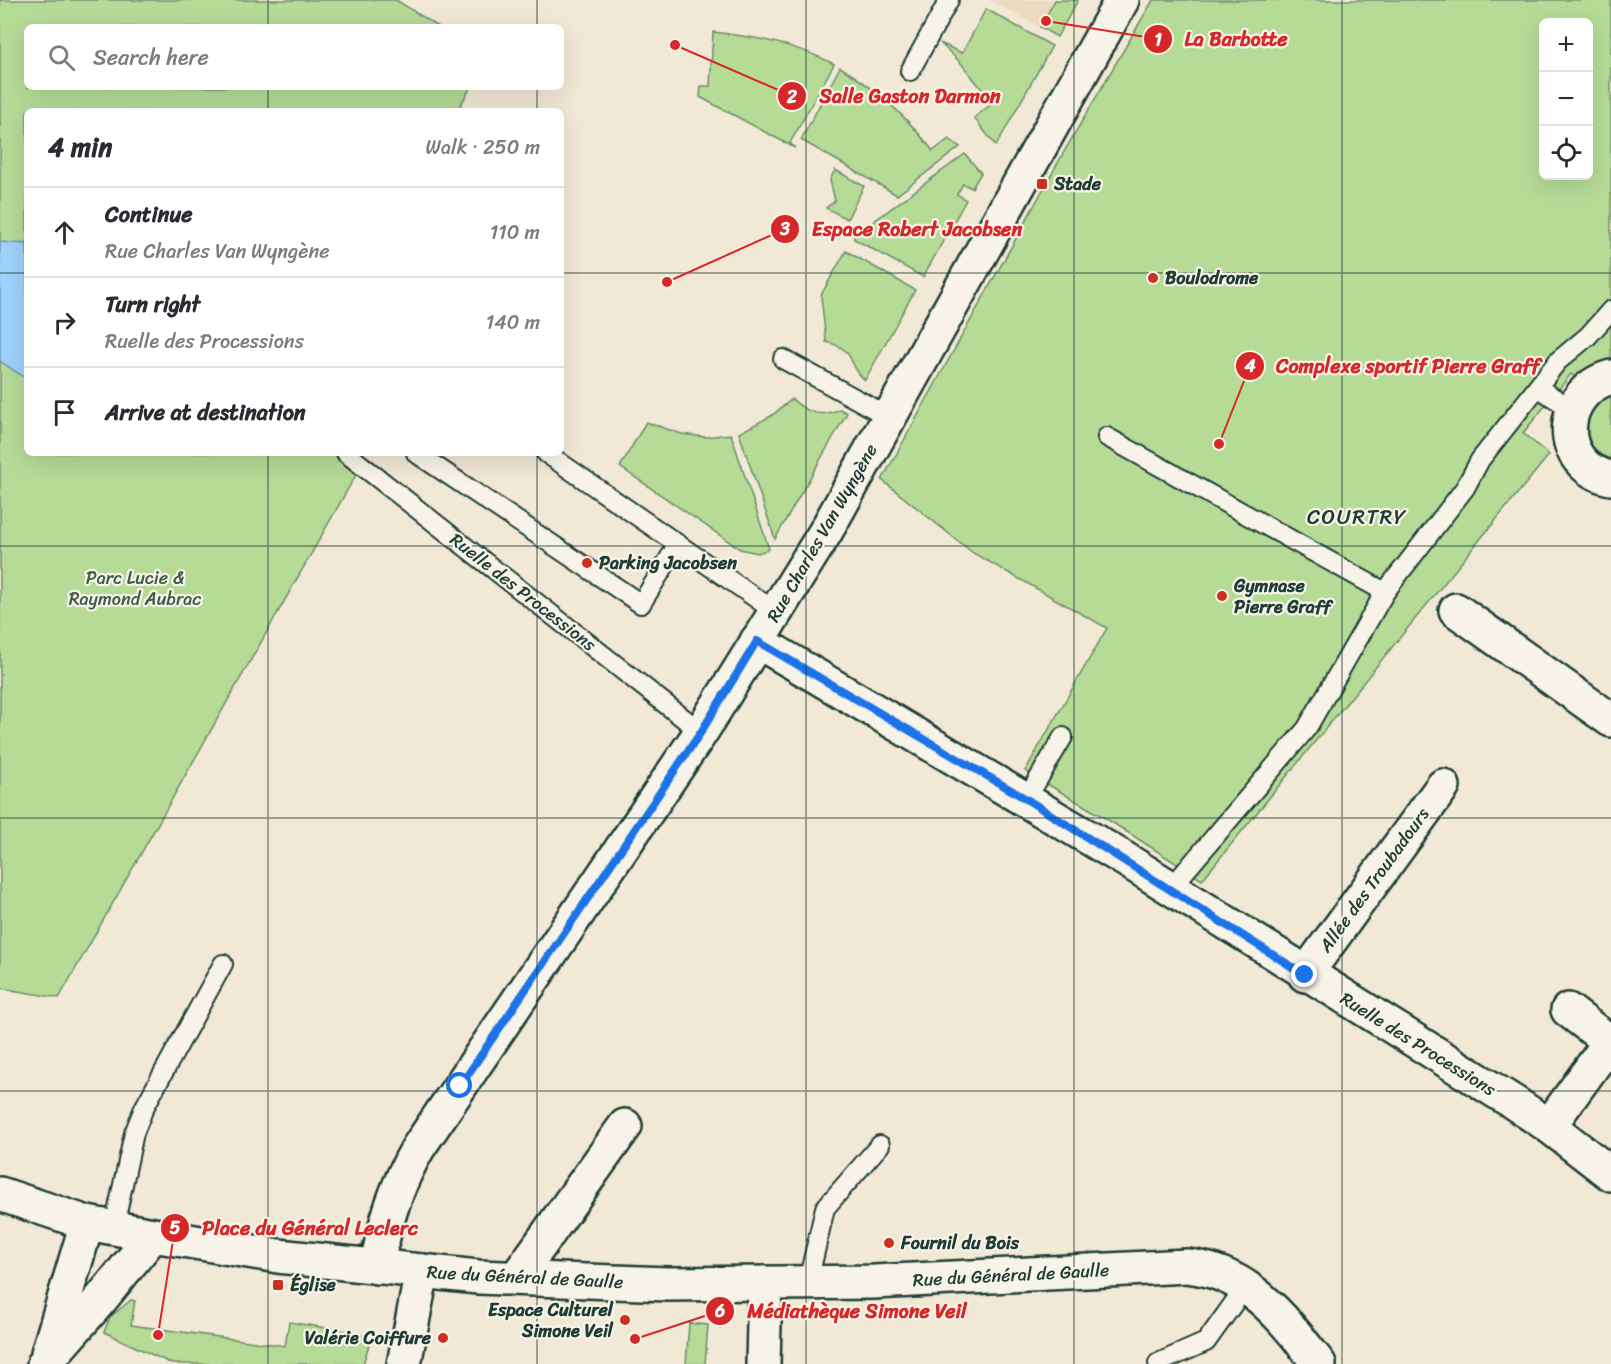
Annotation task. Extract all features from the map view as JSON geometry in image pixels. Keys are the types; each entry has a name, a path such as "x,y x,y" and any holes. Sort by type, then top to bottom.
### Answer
{"street":[{"name":"Rue Charles Van Wyngène","path":"377,1267 382,1238 398,1182 418,1148 701,732 826,531 1122,0"},
{"path":"1611,377 1594,383 1580,394 1572,410 1569,425 1571,442 1577,456 1588,468 1611,478"},
{"path":"1456,610 1611,720"},
{"name":"Ruelle des Processions","path":"757,641 1171,888 1305,975 1549,1126 1611,1173"},
{"name":"Allée des Troubadours","path":"1305,975 1443,786"},
{"path":"1549,1126 1611,1043 1568,1010"},
{"path":"517,1277 625,1126"},
{"name":"Rue du Général de Gaulle","path":"0,1194 100,1225 278,1256 422,1271 517,1277 668,1284 765,1283 1187,1266 1209,1268 1246,1286 1280,1314 1318,1364"},
{"path":"44,1363 100,1225"},
{"path":"44,1363 101,1299 153,1234"},
{"path":"404,1364 422,1271"},
{"path":"763,1364 765,1283"}],"lane":[{"path":"910,71 949,0"},
{"path":"1171,888 1307,728 1385,592 1465,488 1480,460 1558,361 1588,336 1611,310"},
{"path":"783,359 889,417"},
{"path":"1538,388 1572,410"},
{"path":"1107,437 1385,592"},
{"name":"Ruelle des Processions","path":"350,456 701,732"},
{"path":"420,456 640,604 678,544"},
{"path":"550,456 776,612"},
{"path":"1026,800 1063,737"},
{"path":"100,1225 144,1108 223,964"},
{"path":"808,1282 825,1208 880,1145"},
{"path":"1158,1363 1206,1342 1246,1286"}],"shaded area":[{"path":"990,0 1078,0 1057,37"}],"green space":[{"name":"Parc Lucie & Raymond Aubrac","path":"0,0 396,0 434,24 24,24 24,90 469,90 459,108 24,108 24,456 337,456 357,473 59,998 0,988"},
{"path":"1055,0 1078,0 1057,37 1040,27"},
{"path":"1153,0 1611,0 1611,366 1580,381 1571,374 1523,433 1549,455 1202,880 1110,821 1025,771 1107,628 973,553 882,480 1065,150"},
{"path":"986,9 1052,46 996,146 974,118 993,103 960,62 940,43 962,53"},
{"path":"713,32 775,42 805,51 834,64 790,143 795,148 700,97 701,86 710,86"},
{"path":"840,67 891,104 933,151 949,139 960,147 897,195 801,140"},
{"path":"965,154 981,173 972,188 963,184 957,194 966,200 923,277 854,239 854,236"},
{"path":"835,170 864,186 847,219 826,208 835,201 830,180"},
{"path":"846,251 915,290 865,380 859,375 843,349 826,342 821,295"},
{"path":"1611,391 1611,464 1590,448 1585,428 1587,409"},
{"path":"792,399 814,413 827,413 840,409 847,413 775,539 739,433 771,416"},
{"path":"646,422 682,434 705,437 731,434 769,549 758,553 740,549 620,467"},
{"path":"131,1300 135,1301 131,1325 285,1346 289,1322 346,1331 371,1338 363,1364 172,1364 104,1332 110,1317"},
{"path":"689,1323 708,1325 705,1364 686,1364"}],"water":[{"path":"0,242 24,244 24,377 0,361"}],"place":[{"name":"La Barbotte","path":"1046,21"},
{"name":"Salle Gaston Darmon","path":"675,45"},
{"name":"Stade","path":"1042,184"},
{"name":"Boulodrome","path":"1153,278"},
{"name":"Espace Robert Jacobsen","path":"667,282"},
{"name":"Complexe sportif Pierre Graff","path":"1219,444"},
{"name":"Parking Jacobsen","path":"587,563"},
{"name":"Gymnase Pierre Graff","path":"1222,596"},
{"name":"Fournil du Bois","path":"889,1243"},
{"name":"Église","path":"278,1285"},
{"name":"Espace Culturel Simone Veil","path":"625,1320"},
{"name":"Place du Général Leclerc","path":"158,1335"},
{"name":"Valérie Coiffure","path":"443,1338"},
{"name":"Médiathèque Simone Veil","path":"635,1339"}],"district":[{"name":"COURTRY","path":"1357,517"}],"route":[{"path":"460,1086 701,732 757,641 1023,797 1171,888 1305,975"}]}
